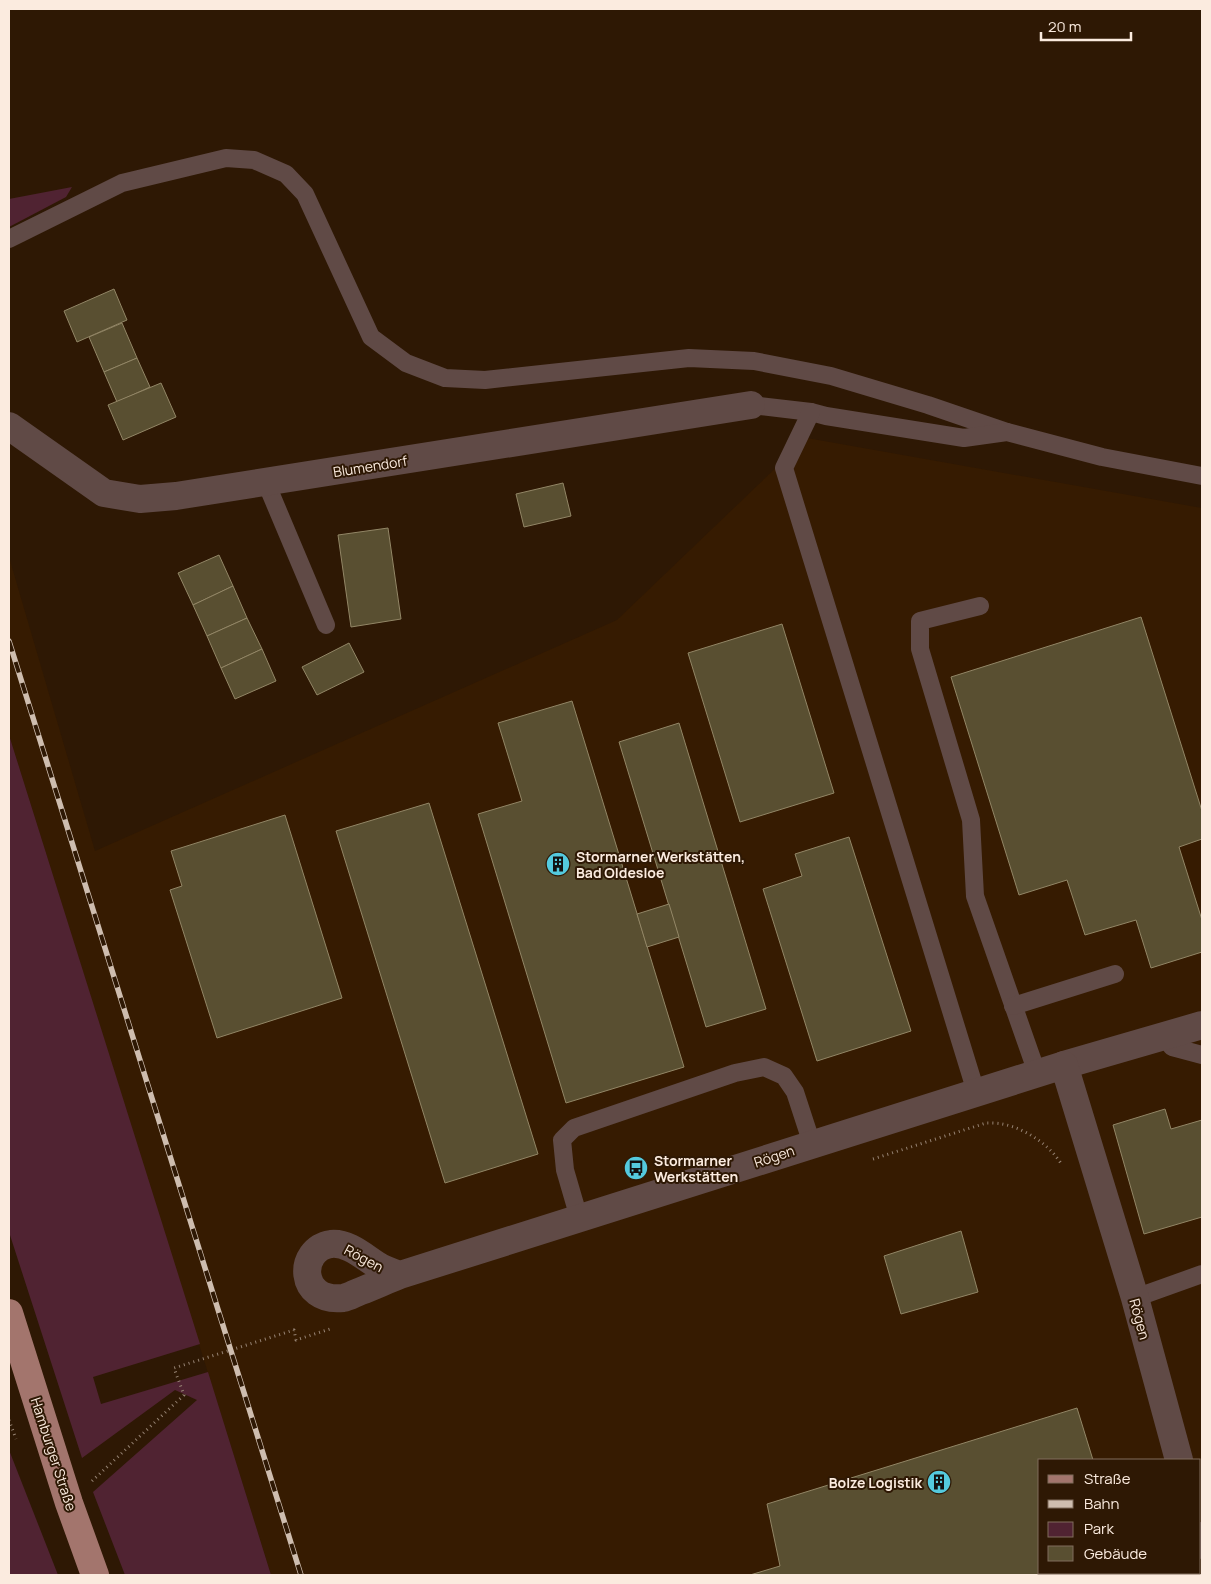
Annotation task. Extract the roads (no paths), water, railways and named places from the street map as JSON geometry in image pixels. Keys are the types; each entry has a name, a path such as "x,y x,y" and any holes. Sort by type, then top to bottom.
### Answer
{"main road":[{"name":"Hamburger Straße","path":"12,1322 69,1503 95,1575"}],"street":[{"name":"Blumendorf","path":"9,426 104,493 140,500 176,496 751,405"},
{"name":"Rögen","path":"400,1275 976,1092 1202,1025"},
{"name":"Rögen","path":"1064,1065 1135,1298 1179,1459"}],"lane":[{"path":"9,239 122,183 226,158 254,160 286,174 305,194 371,337 406,363 445,378 485,380 688,358 754,361 831,376 928,405 1007,432 1102,457 1202,476"},
{"path":"751,405 811,412 964,438 1007,432"},
{"path":"811,412 784,468 976,1092"},
{"path":"264,482 270,492 326,625"},
{"path":"980,606 920,621 920,649 971,820 975,896 1037,1073"},
{"path":"1013,1006 1115,974"},
{"path":"1164,1036 1172,1047 1202,1055"},
{"path":"579,1218 565,1170 562,1140 574,1128 735,1072 764,1067 784,1076 795,1092 812,1144"},
{"path":"1135,1298 1202,1274"}],"railway":[{"path":"9,641 301,1575"}],"place":[{"name":"Stormarner Werkstätten, Bad Oldesloe","path":"558,864"},
{"name":"Stormarner Werkstätten","path":"636,1168"},
{"name":"Bolze Logistik","path":"939,1482"}]}
